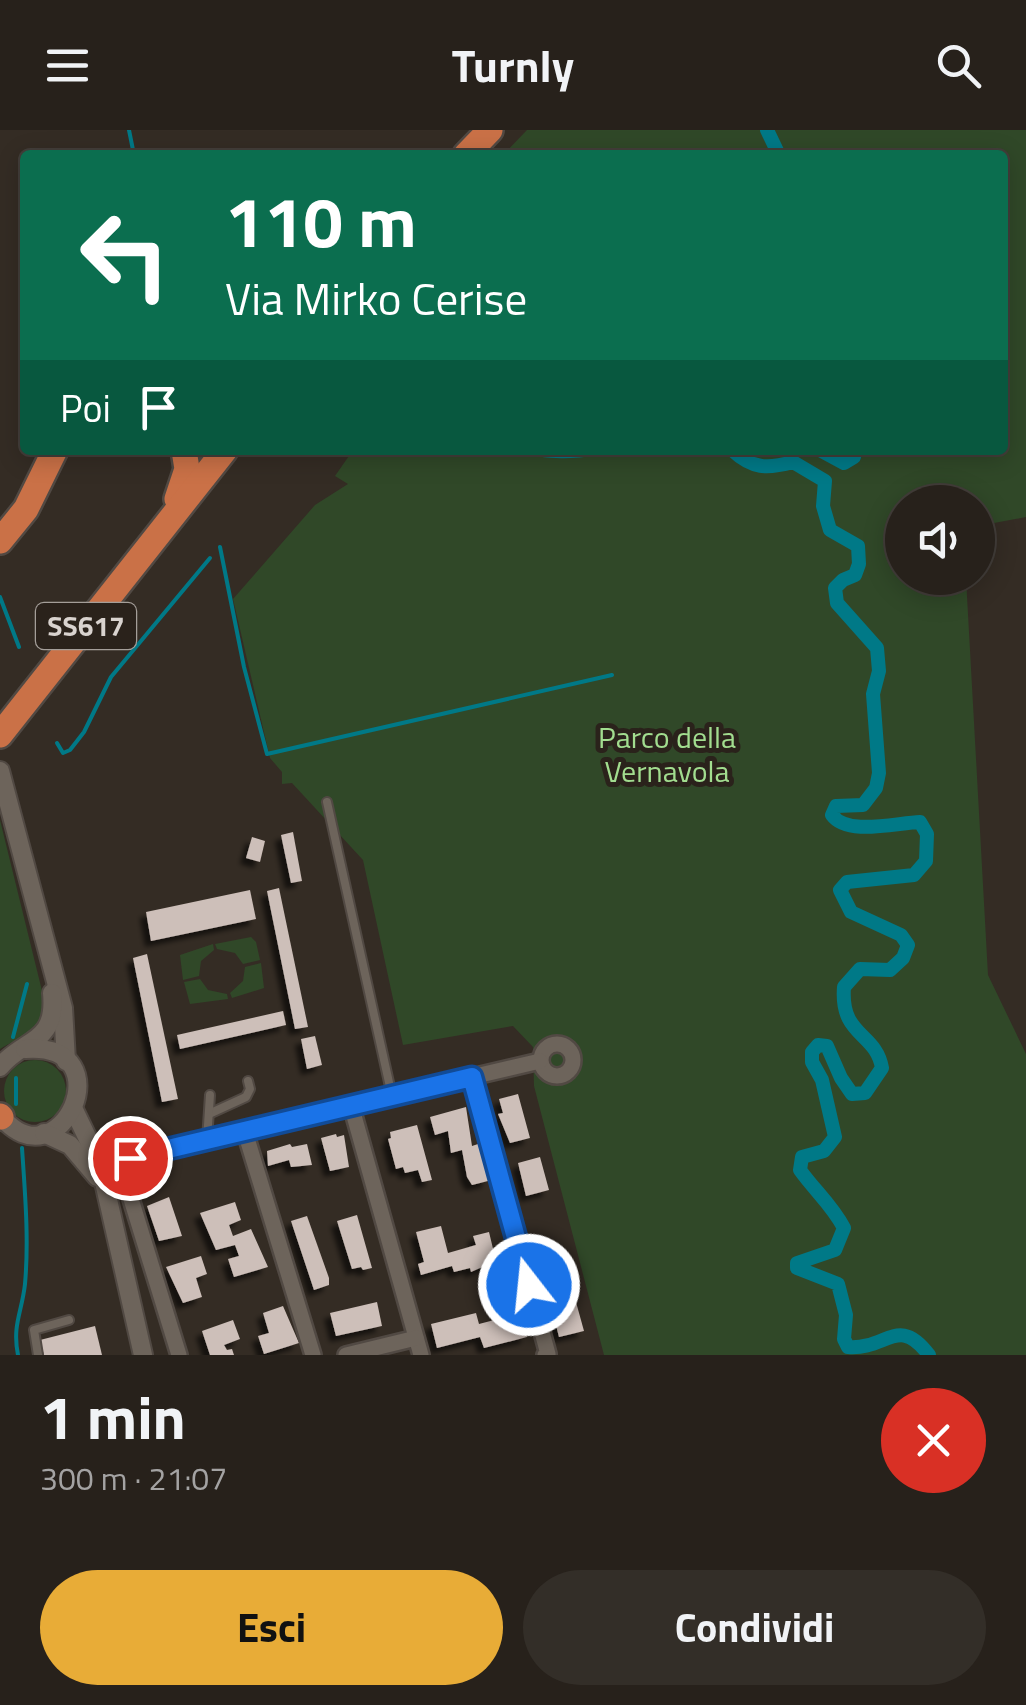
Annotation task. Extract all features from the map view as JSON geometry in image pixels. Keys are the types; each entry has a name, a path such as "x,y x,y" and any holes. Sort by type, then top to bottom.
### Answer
{"highway":[{"path":"471,150 490,130"},
{"path":"5,530 26,509 53,455"},
{"path":"171,518 187,470 185,455"},
{"name":"SS617","path":"0,735 221,455"}],"street":[{"path":"0,1116 26,1133 44,1133 59,1127 74,1110 78,1082 66,1061 63,1008 1,777"},
{"path":"0,1067 46,1028 52,1002 48,962"},
{"path":"25,1049 50,1050 66,1061"},
{"path":"110,1162 540,1061"},
{"path":"472,1077 546,1355"},
{"path":"351,1106 421,1355"},
{"path":"74,1110 110,1162 179,1355"},
{"path":"245,1132 313,1355"},
{"path":"44,1133 70,1145 87,1162 104,1191 143,1355"},
{"path":"104,1191 110,1162"},
{"path":"346,1355 416,1338"}],"lane":[{"path":"327,802 392,1096"},
{"path":"211,1113 246,1097 248,1082"},
{"path":"208,1140 210,1095"},
{"path":"38,1355 34,1330 69,1320"}],"green space":[{"name":"Parco della Vernavola","path":"527,130 1026,130 1026,517 995,523 995,485 885,485 885,595 967,595 988,975 1026,1054 1026,1355 604,1355 534,1086 533,1047 513,1026 403,1045 363,860 292,783 282,784 282,772 270,758 233,599 315,505 348,484 335,476 350,455 1008,455 1008,150 508,150"},
{"path":"0,820 45,1003 36,1027 0,1049"},
{"path":"251,937 260,960 243,964 235,953 217,949 215,944"},
{"path":"213,944 214,950 201,961 199,976 183,980 180,955"},
{"path":"261,963 264,988 232,998 230,993 243,981 245,967"},
{"path":"200,979 208,990 227,994 228,999 190,1004 184,982"},
{"path":"35,1060 57,1069 66,1091 57,1113 35,1122 13,1113 4,1091 13,1069"}],"water":[{"path":"530,455 601,455 588,457"}],"building":[{"path":"293,832 302,881 291,883 281,835"},
{"path":"252,837 265,841 260,862 246,858"},
{"path":"279,888 308,1027 295,1029 267,891"},
{"path":"250,890 256,919 151,941 146,912"},
{"path":"147,954 178,1099 162,1102 133,958"},
{"path":"283,1011 286,1025 180,1049 177,1035"},
{"path":"315,1036 322,1065 307,1069 301,1039"},
{"path":"518,1094 530,1138 510,1143 498,1114 503,1113 499,1099"},
{"path":"466,1107 472,1146 478,1144 488,1171 488,1181 472,1185 462,1150 451,1153 448,1131 435,1135 430,1117"},
{"path":"417,1125 432,1180 422,1182 418,1170 405,1173 403,1167 396,1169 388,1139 390,1132"},
{"path":"344,1135 349,1167 330,1171 321,1138"},
{"path":"307,1144 312,1165 291,1167 289,1160 268,1166 267,1151"},
{"path":"540,1157 549,1190 526,1196 518,1163"},
{"path":"169,1197 182,1236 159,1241 147,1206"},
{"path":"235,1202 241,1220 229,1225 233,1236 251,1229 268,1267 234,1277 228,1259 239,1256 235,1245 216,1250 200,1213"},
{"path":"357,1215 372,1268 363,1270 352,1269 337,1221"},
{"path":"307,1216 329,1278 329,1285 314,1290 291,1221"},
{"path":"441,1226 448,1253 476,1245 473,1236 489,1232 496,1261 471,1272 470,1268 454,1272 452,1266 421,1275 418,1264 424,1262 416,1232"},
{"path":"201,1256 207,1274 196,1278 202,1297 183,1303 166,1267"},
{"path":"571,1284 584,1331 559,1337 547,1290"},
{"path":"377,1302 382,1326 336,1336 330,1313"},
{"path":"283,1306 299,1343 264,1354 258,1336 269,1333 263,1313"},
{"path":"476,1313 479,1324 521,1313 527,1337 484,1348 480,1337 437,1348 431,1324"},
{"path":"233,1320 240,1339 224,1345 234,1355 210,1355 202,1331"},
{"path":"95,1326 102,1355 44,1355 40,1340"}],"waterway":[{"path":"129,130 133,150"},
{"path":"767,130 777,150"},
{"path":"738,455 760,466 793,462 825,481 823,506 830,530 858,546 855,575 835,588 837,603 877,648 879,671 873,694 879,773 876,788 863,805 836,806 832,815 860,827 920,822 927,834 926,861 914,875 847,882 840,890 851,912 901,935 908,945 903,958 890,970 860,969 844,987 847,1016 873,1047 882,1068 865,1093 852,1094 827,1046 818,1045 812,1052 835,1137 824,1151 802,1157 800,1170 844,1228 835,1250 797,1263 797,1268 838,1284 846,1315 844,1339 848,1347 900,1335 918,1343 929,1355"},
{"path":"829,455 844,463 854,455"},
{"path":"220,547 244,667 267,754 612,675"},
{"path":"57,743 63,753 70,750 84,732 111,677 210,558"},
{"path":"0,597 19,647"},
{"path":"13,1037 27,984"},
{"path":"16,1078 16,1104"},
{"path":"18,1355 17,1327 27,1250 22,1148"}],"route":[{"path":"130,1158 472,1077 529,1285"}]}
